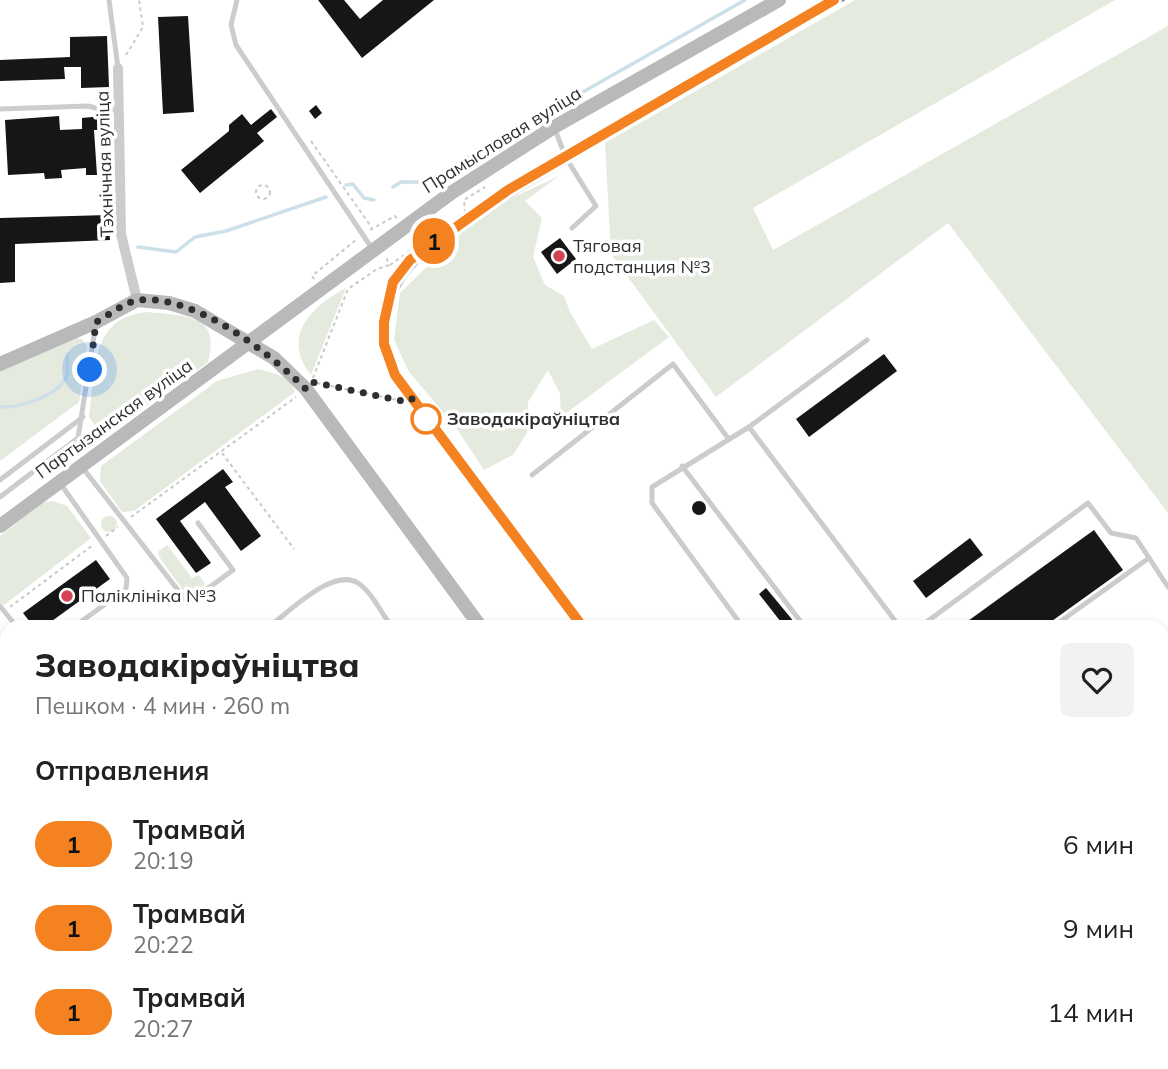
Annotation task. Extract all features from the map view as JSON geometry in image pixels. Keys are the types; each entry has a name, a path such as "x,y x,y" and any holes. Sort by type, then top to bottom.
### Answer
{"main road":[{"name":"Прамысловая вуліца","path":"251,343 452,193 554,127 779,0"},
{"path":"0,364 96,322 138,300 169,303 195,311 274,358 306,389 476,620"},
{"name":"Партызанская вуліца","path":"0,526 251,343"}],"street":[{"name":"Тэхнічная вуліца","path":"118,68 121,234 138,300"}],"lane":[{"path":"109,0 118,68"},
{"path":"237,0 231,25 236,45 373,250"},
{"path":"0,109 88,106 119,110"},
{"path":"554,127 566,158 596,205 572,228"},
{"path":"0,497 78,438 96,322"},
{"path":"737,620 652,503 652,487 749,427 867,340"},
{"path":"532,475 673,364 728,438"},
{"path":"0,480 83,417"},
{"path":"749,427 894,620"},
{"path":"682,466 799,620"},
{"path":"82,467 188,603 233,570 198,523"},
{"path":"60,483 127,578 125,589 83,620"},
{"path":"929,620 1088,503 1111,533 1136,538 1168,587"},
{"path":"1062,620 1149,558"},
{"path":"278,620 328,582 343,579 359,583 387,620"}],"path":[{"path":"118,68 143,27 139,0"},
{"path":"306,134 373,228"},
{"path":"255,181 259,186 268,188 267,198 257,196 259,186"},
{"path":"420,394 407,402 312,382 348,289 377,269 389,265 465,212 464,201 486,189"},
{"path":"373,250 385,256 389,265"},
{"path":"2,609 306,389"},
{"path":"221,452 294,550"}],"shaded area":[{"path":"855,0 1115,0 753,208 773,250 1168,26 1168,513 948,223 716,397 611,254 605,143"},
{"path":"559,176 525,201 542,218 533,257 545,285 564,296 570,312 592,349 654,320 669,337 561,417 560,394 548,370 528,402 528,431 514,454 484,470 455,426 409,372 394,340 400,293 484,211"},
{"path":"346,288 311,375 302,361 299,335 312,313"},
{"path":"147,312 186,317 204,326 211,346 208,362 104,437 89,417 99,349 114,324 128,316"},
{"path":"77,338 82,339 87,347 79,402 0,461 0,371"},
{"path":"258,369 285,379 295,392 134,511 122,512 100,481 101,466 217,381"},
{"path":"53,501 67,506 91,538 4,605 0,602 0,536 44,502"},
{"path":"106,516 112,516 117,524 115,530 106,532 101,527 101,521"},
{"path":"167,545 192,578 199,575 205,584 198,592 183,590 160,558 158,552"}],"building":[{"path":"318,0 344,0 360,19 383,0 434,0 362,58"},
{"path":"188,16 194,112 163,114 158,17"},
{"path":"107,36 109,87 81,88 81,67 64,67 65,79 0,81 0,60 70,57 70,37"},
{"path":"316,105 322,113 315,119 309,111"},
{"path":"271,109 277,117 257,133 264,141 200,193 181,170 229,131 229,125 242,114 251,125"},
{"path":"59,116 60,130 82,129 82,118 102,116 103,130 94,130 97,175 86,175 86,168 61,170 62,178 45,179 44,173 8,175 5,120"},
{"path":"108,215 110,240 15,244 15,282 0,283 0,218"},
{"name":"Тяговая подстанция №3","path":"560,238 576,259 557,274 541,252"},
{"path":"884,354 897,371 809,437 796,419"},
{"path":"223,469 233,482 225,487 261,536 241,551 205,502 180,521 211,563 196,573 156,519"},
{"path":"696,501 702,501 706,508 702,515 696,515 692,511 692,505"},
{"path":"1094,530 1123,570 1053,620 969,620"},
{"path":"970,538 983,555 926,598 913,581"},
{"name":"Паліклініка №3","path":"96,560 110,579 53,620 28,620 23,613"},
{"path":"766,588 793,620 779,620 759,594"}],"waterway":[{"path":"537,118 745,0"},
{"path":"393,187 401,182 425,182 527,123"},
{"path":"346,185 353,184 364,198 374,200"},
{"path":"138,247 176,252 195,237 226,231 326,197"},
{"path":"0,407 37,400 55,390 67,375 67,354"}],"tram line":[{"name":"1","path":"577,620 395,375 383,333 388,294 393,282 410,260 464,219 508,190 834,0"},
{"path":"585,620 400,373 391,347 389,324 392,304 412,269 466,223 844,0"}],"place":[{"name":"Тяговая подстанция №3","path":"559,256"},
{"name":"Заводакіраўніцтва","path":"426,419"},
{"name":"Паліклініка №3","path":"67,596"}],"route":[{"path":"90,370 96,322 138,300 169,303 195,311 251,343 274,358 306,389 312,382 407,402 412,399 426,419"}]}
